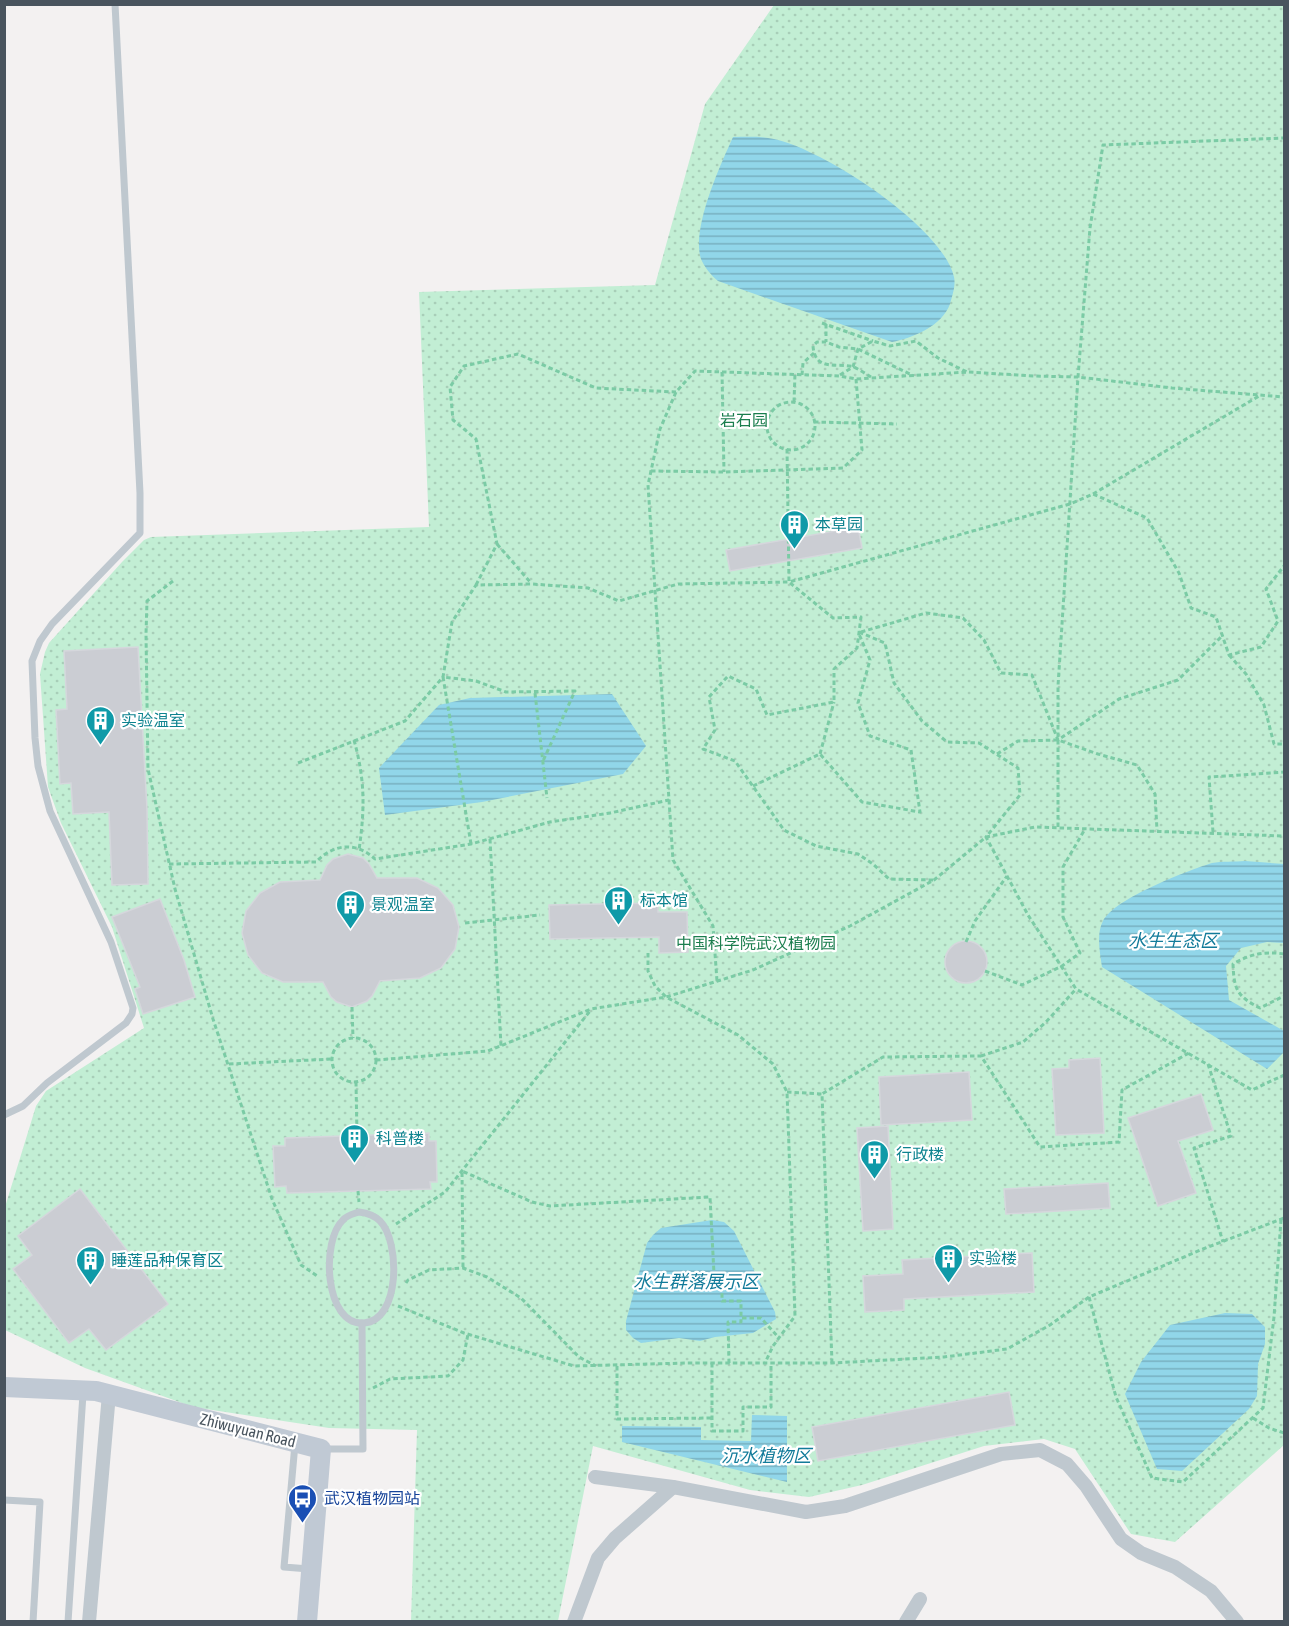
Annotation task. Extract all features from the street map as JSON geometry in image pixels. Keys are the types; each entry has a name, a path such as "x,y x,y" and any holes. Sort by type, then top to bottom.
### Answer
{"street":[{"name":"Zhiwuyuan Road","path":"4,1387 84,1390 109,1394 321,1449"},
{"path":"89,1622 109,1394"},
{"path":"307,1622 321,1449"},
{"path":"595,1477 673,1487 806,1512 845,1506 1001,1454 1040,1450 1067,1464 1086,1486 1121,1539 1141,1553 1175,1567 1211,1591 1237,1622"},
{"path":"574,1622 598,1557 615,1538 673,1487"},
{"path":"906,1622 920,1599"}],"lane":[{"path":"4,1115 23,1106 47,1083 126,1023 133,1008 111,942 50,811 43,791 35,738 31,670 35,652 52,624 140,533 140,494 115,4"},
{"path":"359,1212 373,1215 383,1224 386,1231 393,1262 391,1294 382,1314 376,1319 362,1323 351,1321 338,1309 330,1279 332,1245 338,1226 343,1219 359,1212"},
{"path":"321,1449 363,1449 362,1323"},
{"path":"68,1622 84,1390"},
{"path":"295,1442 284,1567 311,1569"},
{"path":"4,1500 40,1502 33,1622"}],"path":[{"path":"1058,827 1058,686 1077,377 1090,228 1103,146 1284,138"},
{"path":"826,342 824,323 890,346 916,341 938,358 968,372"},
{"path":"858,348 873,341"},
{"path":"872,378 854,367 826,365 814,352 813,346 817,342 826,342 840,347 858,348 915,376"},
{"path":"839,376 854,367 858,348"},
{"path":"802,375 803,363 814,352"},
{"path":"532,584 497,544 476,439 453,420 450,387 464,366 518,354 596,388 676,392"},
{"path":"717,981 713,926 673,860 648,484 660,429 676,392 695,371 839,376 856,379 968,372 1077,377 1172,388 1284,397"},
{"path":"723,372 724,472"},
{"path":"794,402 795,374"},
{"path":"651,471 788,471 843,468 862,450 856,379"},
{"path":"476,585 532,584 588,588 619,601 678,584 789,582 1070,504 1093,494 1260,395"},
{"path":"794,402 807,409 814,422 815,429 808,443 795,450 787,450 773,442 769,435 768,423 772,411 778,406 794,402"},
{"path":"814,422 897,424"},
{"path":"723,423 768,423"},
{"path":"787,450 789,582"},
{"path":"1093,494 1147,518 1179,573 1191,608 1216,617 1229,655 1246,674 1264,705 1274,744 1284,744"},
{"path":"471,844 443,677 452,622 476,585 497,544"},
{"path":"1229,655 1261,647 1278,621 1266,589 1284,566"},
{"path":"172,581 147,601 148,769 169,864 213,1019 272,1199 301,1265 320,1278"},
{"path":"753,786 820,754 834,702 834,669 857,648 861,617 833,618 789,582"},
{"path":"859,632 926,613 963,618 984,640 1001,673 1032,675 1058,740"},
{"path":"820,754 862,802 920,812 911,750 870,736 858,703 870,660 859,632"},
{"path":"376,1060 488,1051 591,1009 666,997 753,970 850,926 934,880 986,837 1020,795 1018,768 979,743 947,742 922,721 894,683 885,643 859,632"},
{"path":"1058,740 1119,699 1178,680 1223,635"},
{"path":"834,702 766,715 756,688 728,676 709,697 715,730 703,749 735,761 784,830 816,846 858,854 889,879 934,880"},
{"path":"443,677 476,681 506,692 575,691 543,761"},
{"path":"298,763 405,721 443,677"},
{"path":"534,693 547,798"},
{"path":"354,740 362,768 364,814 360,850"},
{"path":"997,754 1018,741 1058,740 1137,765 1155,794 1157,830"},
{"path":"1213,832 1209,777 1284,772"},
{"path":"169,864 316,862 326,852 346,846 366,851 375,859 471,844 550,822 610,813 669,800"},
{"path":"986,837 1035,827 1284,836"},
{"path":"985,971 1023,985 1062,966 1080,953 1063,917 1063,867 1085,828"},
{"path":"986,837 1028,915 1076,988 1252,1089 1284,1075"},
{"path":"490,839 501,1046"},
{"path":"966,942 975,921 1007,876"},
{"path":"465,923 540,915"},
{"path":"648,953 648,971 654,986 666,997 738,1035 772,1064 787,1092 795,1316 765,1363"},
{"path":"1284,954 1249,955 1233,964 1234,985 1246,1001 1260,1008 1284,996"},
{"path":"787,1092 822,1094 883,1057 981,1056 1023,1042 1046,1022 1076,988"},
{"path":"352,1007 353,1038"},
{"path":"386,1231 445,1192 591,1009"},
{"path":"353,1038 366,1041 372,1046 376,1060 370,1076 356,1082 341,1077 336,1072 332,1059 338,1045 344,1040 353,1038"},
{"path":"981,1056 1040,1147 1119,1142 1122,1090 1189,1053"},
{"path":"229,1064 332,1059"},
{"path":"1208,1064 1231,1136 1194,1148 1223,1242"},
{"path":"356,1082 357,1136"},
{"path":"822,1094 832,1363"},
{"path":"462,1171 463,1268"},
{"path":"462,1171 532,1202 550,1206 710,1197 714,1274 698,1274 698,1282 722,1282 722,1301 741,1301 741,1322 728,1322 729,1363"},
{"path":"390,1303 468,1334 574,1366 832,1363 944,1357 1007,1349 1050,1325 1089,1297 1283,1219 1263,1408 1183,1482 1152,1478 1116,1397 1089,1297"},
{"path":"402,1288 408,1280 429,1270 463,1268 487,1277 521,1298 579,1357 596,1366"},
{"path":"741,1318 760,1318 779,1338"},
{"path":"363,1393 390,1379 448,1376 463,1360 468,1334"},
{"path":"712,1363 712,1431 743,1431 743,1407 771,1407 771,1363"},
{"path":"617,1365 617,1419 712,1418"},
{"path":"1252,1418 1269,1428 1284,1433"}],"green space":[{"name":"中国科学院武汉植物园","path":"774,5 1284,5 1284,1445 1175,1542 1131,1534 1075,1449 1044,1439 984,1446 862,1485 809,1497 750,1490 593,1446 558,1621 411,1621 417,1430 329,1428 193,1407 85,1368 5,1330 5,1207 36,1106 46,1091 144,1028 112,927 61,823 48,787 40,674 49,643 122,562 144,540 151,537 429,527 419,292 655,285 705,104"}],"water":[{"path":"733,137 769,138 795,146 850,174 905,214 928,236 945,257 954,277 950,304 941,319 926,330 892,342 718,281 701,259 700,231 708,198"},
{"path":"612,694 646,746 623,774 482,802 385,815 379,768 439,705 470,698"},
{"name":"水生生态区","path":"1245,861 1284,864 1284,943 1267,942 1241,948 1226,966 1229,1000 1284,1031 1284,1052 1267,1069 1102,967 1100,950 1099,938 1103,921 1122,903 1153,886 1212,863"},
{"name":"水生群落展示区","path":"712,1220 724,1222 734,1231 775,1312 776,1319 753,1333 700,1341 679,1338 641,1343 626,1330 626,1321 647,1243 661,1228"},
{"path":"1225,1313 1252,1314 1265,1327 1265,1344 1258,1364 1257,1396 1249,1409 1182,1471 1157,1469 1125,1394 1141,1362 1170,1325"},
{"name":"沉水植物区","path":"752,1415 787,1416 787,1482 622,1442 622,1426 701,1427 701,1440 751,1441"}],"building":[{"name":"本草园","path":"858,527 862,548 730,571 726,550"},
{"name":"实验温室","path":"138,647 147,809 148,884 112,885 109,812 73,814 71,783 60,784 56,710 67,709 64,651"},
{"name":"景观温室","path":"348,854 363,858 377,878 417,878 438,888 453,905 459,927 455,949 441,968 420,978 380,981 367,1001 352,1007 337,1002 331,997 323,982 283,982 262,973 248,955 242,933 246,911 260,893 280,882 320,880 327,865 333,859"},
{"path":"160,899 184,960 195,997 143,1014 135,989 140,987 112,917"},
{"name":"标本馆","path":"658,903 658,912 687,912 688,952 659,953 659,937 550,939 549,905"},
{"path":"966,941 981,947 987,962 981,977 966,983 951,977 945,962 951,947"},
{"path":"1100,1058 1104,1133 1056,1135 1052,1069 1069,1068 1069,1060"},
{"path":"969,1072 972,1120 881,1125 879,1077"},
{"path":"1201,1094 1213,1130 1178,1141 1196,1193 1158,1206 1128,1118"},
{"name":"行政楼","path":"888,1126 893,1229 863,1231 857,1128"},
{"name":"科普楼","path":"429,1133 429,1141 436,1141 437,1182 430,1182 431,1189 287,1193 286,1186 275,1187 273,1146 285,1146 285,1138"},
{"path":"1108,1183 1110,1208 1006,1214 1004,1189"},
{"name":"睡莲品种保育区","path":"80,1189 168,1304 106,1350 89,1329 69,1343 13,1269 32,1255 18,1236"},
{"name":"实验楼","path":"1032,1253 1034,1292 904,1299 904,1310 865,1312 863,1276 903,1274 902,1260"},
{"path":"1009,1392 1015,1425 818,1461 812,1427"}],"place":[{"name":"本草园","path":"794,550"},
{"name":"实验温室","path":"100,746"},
{"name":"标本馆","path":"619,926"},
{"name":"景观温室","path":"350,930"},
{"name":"科普楼","path":"355,1164"},
{"name":"行政楼","path":"875,1180"},
{"name":"实验楼","path":"948,1284"},
{"name":"睡莲品种保育区","path":"90,1286"},
{"name":"武汉植物园站","path":"303,1524"}],"park label":[{"name":"岩石园","path":"744,420"}]}
